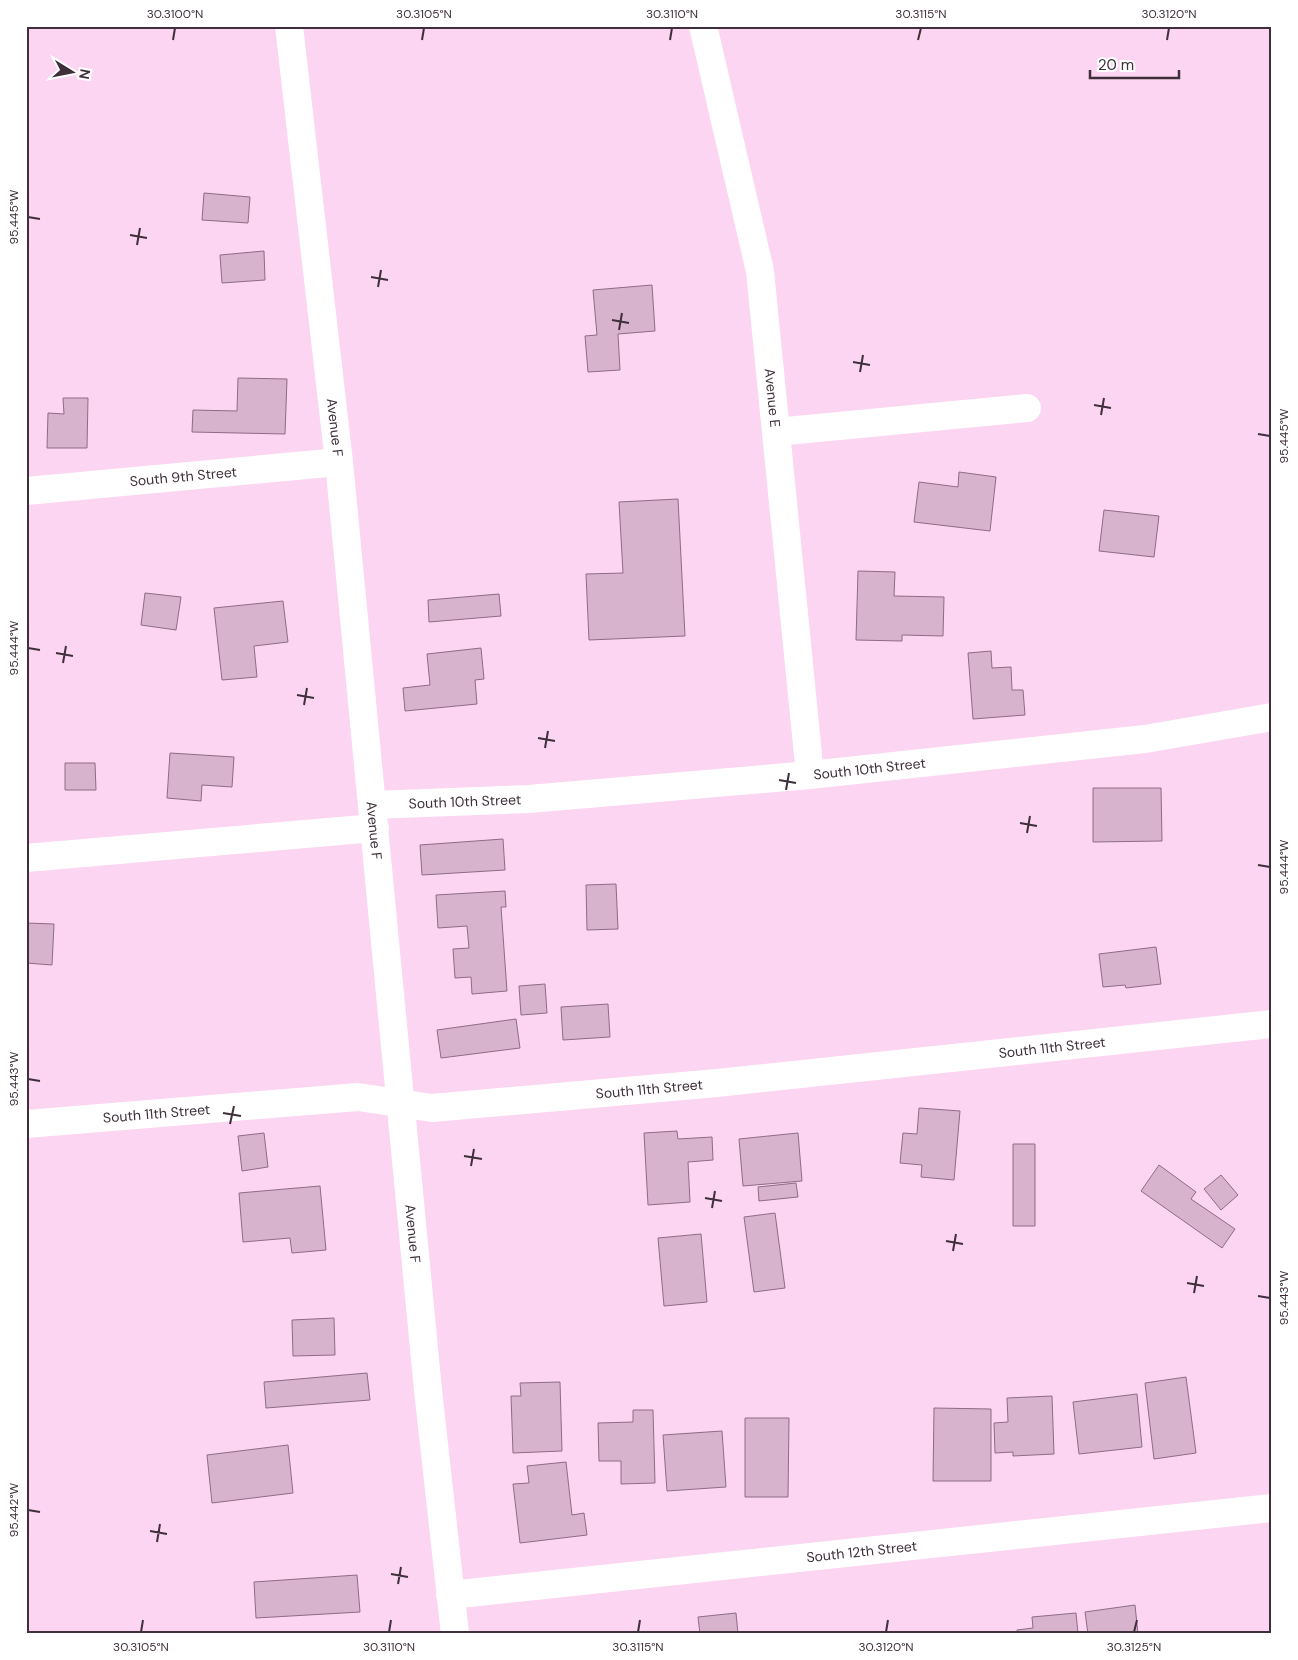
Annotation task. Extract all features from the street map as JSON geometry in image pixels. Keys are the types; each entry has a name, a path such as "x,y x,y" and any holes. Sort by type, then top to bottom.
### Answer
{"street":[{"name":"Avenue F","path":"289,26 339,462 401,1105 455,1634"},
{"name":"Avenue E","path":"702,26 760,271 810,776"},
{"path":"776,432 1027,408"},
{"name":"South 9th Street","path":"26,491 339,462"},
{"name":"South 10th Street","path":"26,858 529,799 810,776 1145,739 1272,717"},
{"name":"South 11th Street","path":"26,1124 358,1097 401,1105 432,1108 718,1083 1272,1024"},
{"name":"South 12th Street","path":"450,1595 1272,1508"}],"building":[{"path":"204,193 250,197 248,223 202,220"},
{"path":"264,251 265,280 222,283 220,255"},
{"path":"652,285 655,331 618,334 620,370 588,372 585,336 597,335 593,290"},
{"path":"238,378 287,379 285,434 192,432 193,410 237,411"},
{"path":"63,398 88,398 87,448 47,448 48,413 64,414"},
{"path":"959,472 996,477 990,531 914,522 919,482 958,487"},
{"path":"678,499 685,636 589,640 586,574 623,573 619,502"},
{"path":"1104,510 1159,516 1154,557 1099,551"},
{"path":"858,571 895,572 894,596 944,597 943,636 902,635 902,641 856,640"},
{"path":"145,593 181,597 176,630 141,625"},
{"path":"499,594 501,616 429,622 428,600"},
{"path":"283,601 288,642 254,646 257,677 222,680 214,608"},
{"path":"481,648 484,679 475,680 477,704 405,711 403,688 430,685 427,654"},
{"path":"991,651 992,668 1011,667 1012,690 1023,690 1025,715 973,719 968,653"},
{"path":"170,753 234,757 232,787 202,785 201,801 167,798"},
{"path":"65,763 95,763 96,790 65,790"},
{"path":"1093,788 1161,788 1162,841 1093,842"},
{"path":"503,839 505,870 422,875 420,845"},
{"path":"616,884 618,929 587,930 586,885"},
{"path":"505,891 506,907 501,907 507,991 472,994 471,977 455,978 453,949 469,948 467,926 438,928 436,895"},
{"path":"26,923 54,924 52,965 26,963"},
{"path":"1156,947 1161,984 1126,988 1125,985 1103,987 1099,954"},
{"path":"545,984 547,1013 521,1015 519,986"},
{"path":"608,1004 610,1037 563,1040 561,1007"},
{"path":"516,1019 520,1048 441,1058 437,1030"},
{"path":"919,1108 960,1111 954,1180 921,1177 922,1165 900,1163 903,1133 917,1134"},
{"path":"677,1131 678,1139 712,1137 713,1160 688,1162 690,1202 648,1205 644,1133"},
{"path":"264,1133 268,1167 242,1171 238,1136"},
{"path":"798,1133 802,1181 743,1186 739,1139"},
{"path":"1013,1144 1035,1144 1035,1226 1013,1226"},
{"path":"1159,1165 1196,1192 1191,1199 1235,1229 1222,1248 1141,1191"},
{"path":"1221,1175 1238,1195 1221,1210 1204,1189"},
{"path":"796,1183 798,1197 759,1201 758,1187"},
{"path":"320,1186 326,1250 292,1253 290,1238 243,1242 239,1193"},
{"path":"775,1213 785,1288 754,1292 744,1217"},
{"path":"701,1234 707,1302 664,1306 658,1238"},
{"path":"334,1318 335,1355 293,1356 292,1320"},
{"path":"367,1373 370,1400 266,1408 264,1382"},
{"path":"1186,1377 1196,1453 1154,1459 1145,1383"},
{"path":"560,1382 562,1451 513,1453 511,1396 521,1396 520,1383"},
{"path":"1137,1394 1142,1447 1079,1454 1073,1402"},
{"path":"1052,1396 1054,1454 1013,1456 1013,1452 995,1453 994,1423 1008,1422 1007,1398"},
{"path":"934,1408 991,1409 991,1481 933,1481"},
{"path":"633,1410 653,1410 655,1483 621,1484 621,1461 599,1461 598,1423 633,1422"},
{"path":"745,1418 789,1418 788,1497 745,1497"},
{"path":"722,1431 726,1487 667,1491 663,1435"},
{"path":"288,1445 293,1493 212,1503 207,1455"},
{"path":"566,1462 572,1515 584,1513 587,1535 520,1543 513,1484 529,1483 527,1466"},
{"path":"357,1575 360,1612 256,1618 254,1582"},
{"path":"1135,1605 1138,1634 1088,1634 1085,1612"},
{"path":"736,1613 738,1634 700,1634 698,1617"},
{"path":"1076,1613 1078,1634 1017,1634 1017,1630 1033,1628 1032,1617"},
{"path":"504,1632 549,1633 549,1634 503,1634"}]}
